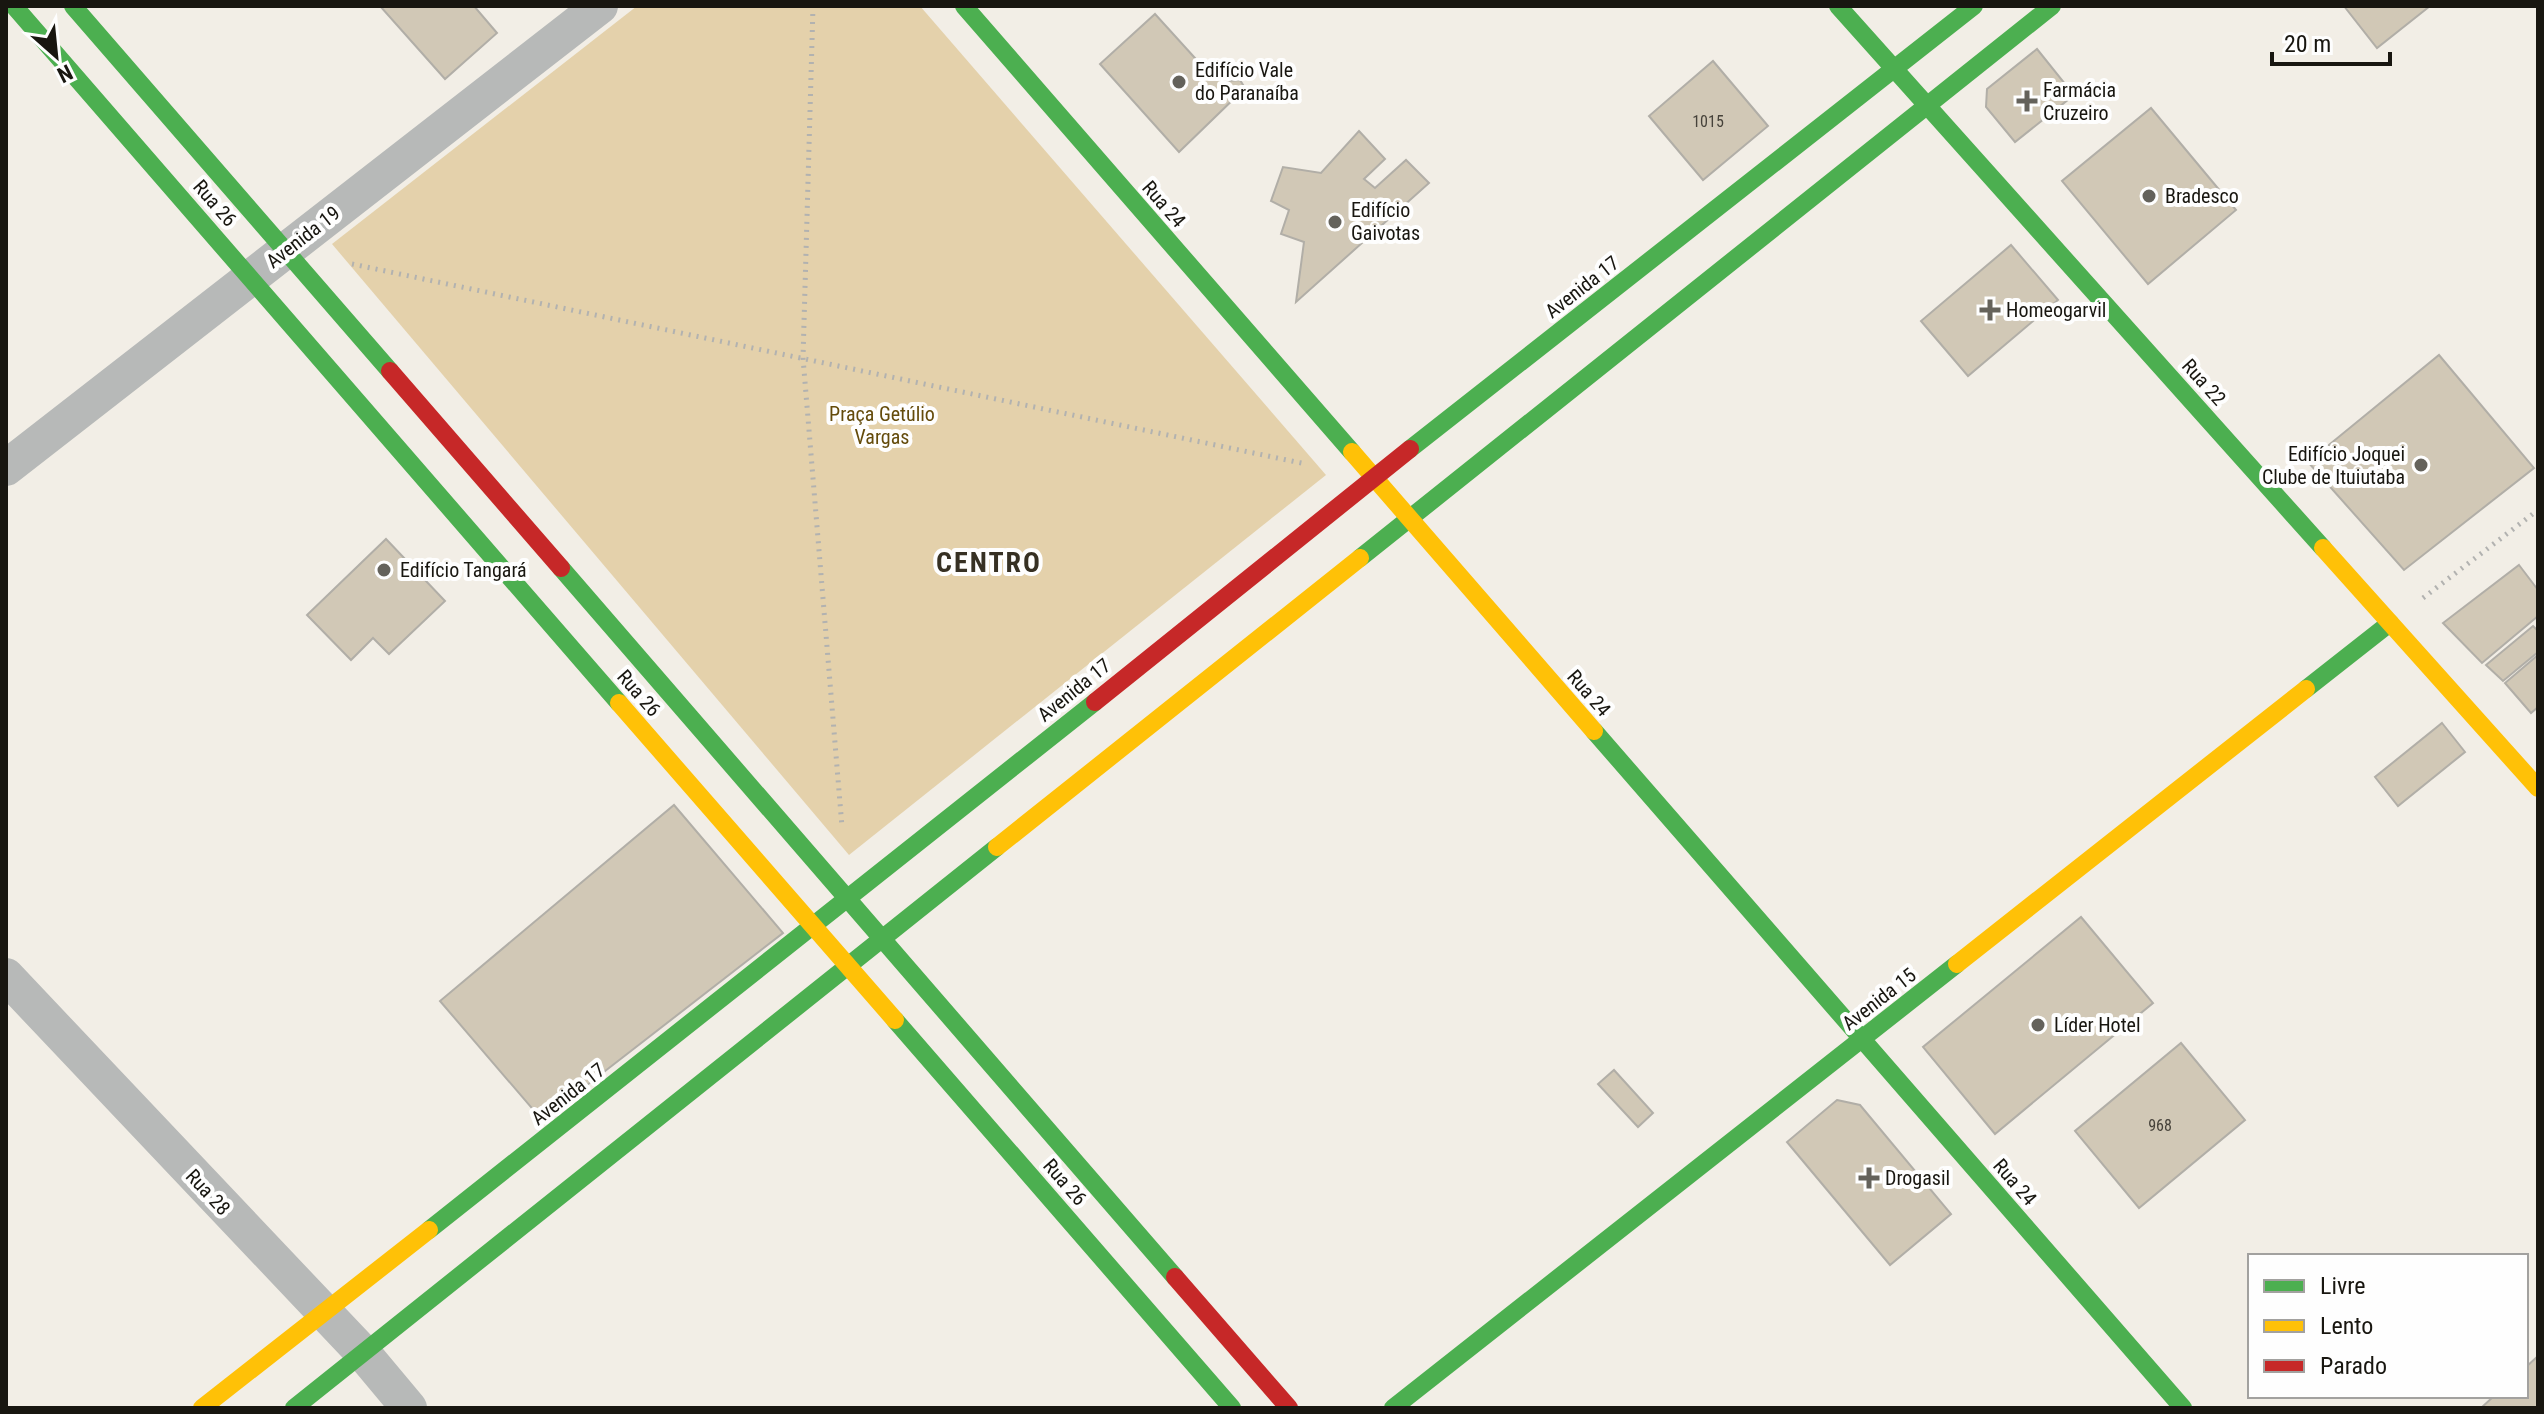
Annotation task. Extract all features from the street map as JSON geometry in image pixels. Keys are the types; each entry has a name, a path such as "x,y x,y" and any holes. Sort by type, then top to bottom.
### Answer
{"street":[{"name":"Rua 26","path":"14,6 57,17 169,149 286,250 814,928 848,967 1014,1124 1187,1324 1232,1408"},
{"name":"Avenida 19","path":"6,468 600,6"},
{"name":"Rua 24","path":"964,6 2183,1408"},
{"name":"Rua 22","path":"1838,6 2538,788"},
{"name":"Avenida 17","path":"202,1408 1130,682 1373,478 1974,6"},
{"path":"294,1408 848,967 1156,713 1409,519 2052,6"},
{"name":"Rua 26","path":"57,17 169,149 251,278 848,900 882,939 1014,1124 1187,1324 1289,1408"},
{"name":"Avenida 15","path":"1393,1408 2390,623"},
{"name":"Rua 28","path":"6,976 363,1353 409,1408"}],"path":[{"path":"813,6 803,358 843,836"},
{"path":"347,263 1311,465"},
{"path":"2390,623 2538,510"}],"green space":[{"name":"Praça Getúlio Vargas","path":"637,6 920,6 1326,475 849,855 332,244"}],"building":[{"path":"380,6 474,6 497,33 445,79"},
{"path":"2344,6 2430,6 2377,48"},
{"name":"Edifício Vale do Paranaíba","path":"1155,14 1214,79 1221,73 1227,81 1240,80 1245,88 1179,152 1100,64"},
{"name":"Farmácia Cruzeiro","path":"2037,49 2074,95 2015,142 1986,107 1987,89"},
{"path":"1713,61 1768,126 1703,180 1649,116"},
{"name":"Bradesco","path":"2151,108 2236,210 2148,284 2062,181"},
{"name":"Edifício Gaivotas","path":"1359,131 1385,159 1364,179 1375,188 1406,160 1429,183 1296,302 1304,242 1281,234 1289,210 1271,201 1283,167 1321,173"},
{"name":"Homeogarvil","path":"2011,245 2058,300 1968,376 1921,321"},
{"name":"Edifício Joquei Clube de Ituiutaba","path":"2439,355 2534,468 2404,570 2308,462"},
{"name":"Edifício Tangará","path":"386,539 445,601 389,654 373,638 351,660 307,615"},
{"path":"2519,565 2538,590 2538,616 2482,663 2443,623"},
{"path":"2533,626 2538,631 2538,652 2503,681 2486,665"},
{"path":"2538,655 2538,707 2531,713 2505,683"},
{"path":"2442,723 2465,752 2398,806 2375,777"},
{"path":"674,805 783,933 542,1120 440,1001"},
{"name":"Líder Hotel","path":"2081,917 2153,1003 1995,1134 1923,1047"},
{"path":"2181,1043 2245,1120 2139,1208 2075,1131"},
{"path":"1614,1070 1653,1113 1638,1127 1598,1084"},
{"name":"Drogasil","path":"1837,1100 1860,1105 1951,1214 1890,1265 1787,1142"},
{"path":"2538,1356 2538,1408 2481,1408 2492,1398 2528,1398 2528,1365"}],"traffic: fast":[{"path":"14,6 619,703"},
{"path":"73,6 390,371"},
{"path":"964,6 1352,452"},
{"path":"1838,6 2323,548"},
{"path":"1410,449 1974,6"},
{"path":"1360,558 2052,6"},
{"path":"561,568 1175,1277"},
{"path":"2306,689 2390,623"},
{"path":"429,1230 1095,702"},
{"path":"1594,731 2183,1408"},
{"path":"294,1408 997,847"},
{"path":"1393,1408 1957,964"},
{"path":"895,1020 1232,1408"}],"traffic: slow":[{"path":"1352,452 1594,731"},
{"path":"2323,548 2538,788"},
{"path":"997,847 1360,558"},
{"path":"1957,964 2306,689"},
{"path":"619,703 895,1020"},
{"path":"202,1408 429,1230"}],"traffic: jam":[{"path":"390,371 561,568"},
{"path":"1095,702 1410,449"},
{"path":"1175,1277 1289,1408"}],"place":[{"name":"Edifício Vale do Paranaíba","path":"1179,82"},
{"name":"Farmácia Cruzeiro","path":"2027,101"},
{"name":"Bradesco","path":"2149,196"},
{"name":"Edifício Gaivotas","path":"1335,222"},
{"name":"Homeogarvil","path":"1990,310"},
{"name":"Edifício Joquei Clube de Ituiutaba","path":"2421,465"},
{"name":"Edifício Tangará","path":"384,570"},
{"name":"Líder Hotel","path":"2038,1025"},
{"name":"Drogasil","path":"1869,1178"}],"district":[{"name":"CENTRO","path":"989,562"}]}
